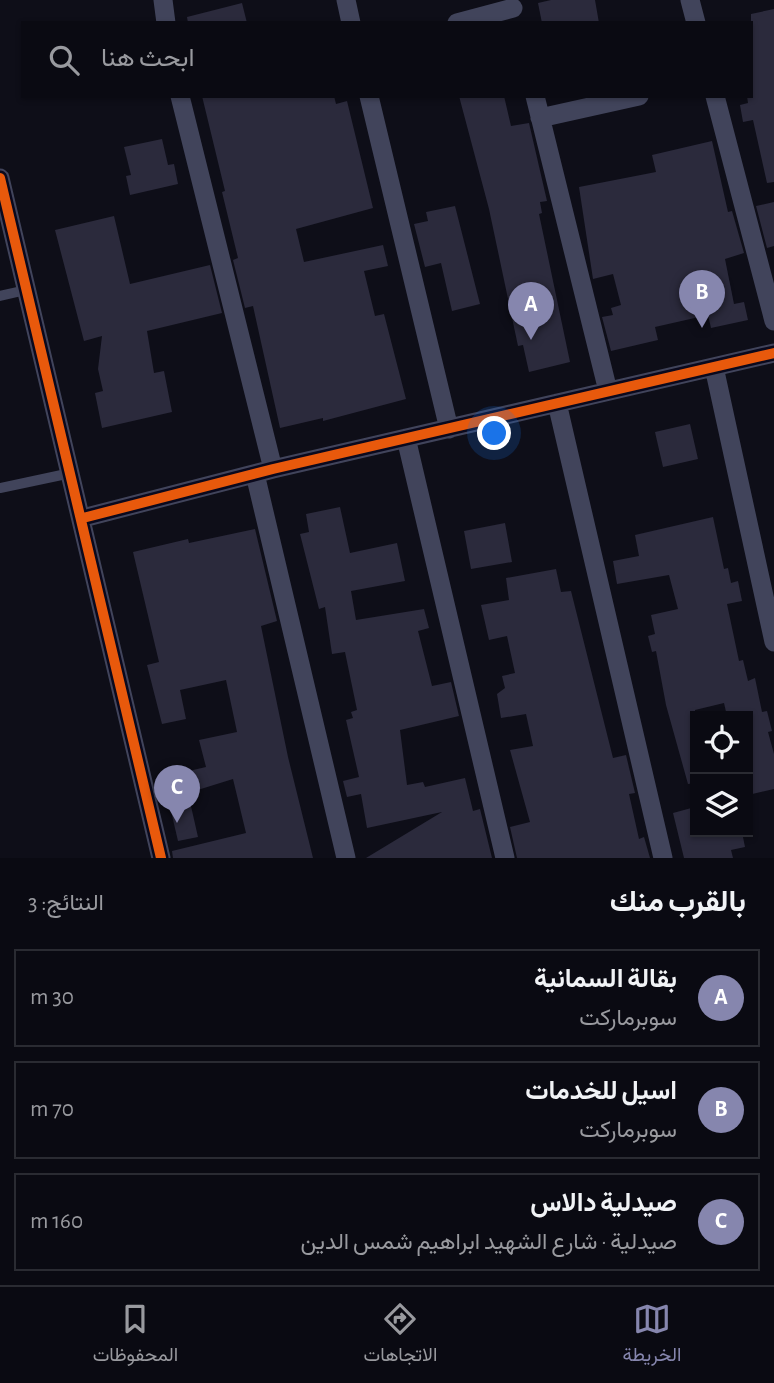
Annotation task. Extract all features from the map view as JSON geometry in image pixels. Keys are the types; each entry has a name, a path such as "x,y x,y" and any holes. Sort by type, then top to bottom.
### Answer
{"street":[{"path":"163,0 166,21"},
{"path":"346,0 351,21"},
{"path":"690,0 695,21"},
{"path":"466,21 514,10"},
{"path":"180,98 346,858"},
{"path":"369,98 449,429"},
{"path":"535,98 608,391"},
{"path":"540,118 630,98"},
{"path":"716,98 774,321"},
{"path":"0,178 83,518 161,858"},
{"path":"83,518 406,438 774,353"},
{"path":"714,367 774,642"},
{"path":"557,403 663,858"},
{"path":"406,438 505,858"}],"lane":[{"path":"0,296 26,290"},
{"path":"0,488 72,473"}],"building":[{"path":"551,0 595,0 599,21 542,21 538,3"},
{"path":"242,3 246,21 188,21 187,17"},
{"path":"774,9 774,182 767,183 753,120 743,122 740,105 748,103 747,98 753,98 751,14"},
{"path":"202,98 334,98 336,104 347,101 373,208 296,229 304,262 383,245 388,266 364,271 375,316 384,314 406,399 323,421 323,418 280,428 253,306 245,308 233,260 238,258 222,192 225,191"},
{"path":"460,98 504,98 511,126 529,123 547,201 540,202 542,213 539,214 570,362 529,372 523,345 518,346 489,209"},
{"path":"162,139 168,165 174,164 178,184 130,195 126,176 131,175 124,147"},
{"path":"712,141 728,212 732,211 744,253 725,259 734,304 744,302 748,320 711,328 708,315 655,327 658,340 611,351 602,317 613,315 611,308 621,305 613,274 593,279 579,187 656,172 652,155"},
{"path":"774,202 774,246 767,248 756,206"},
{"path":"455,206 480,304 452,311 441,263 425,267 414,224 428,221 426,212"},
{"path":"114,216 130,284 210,265 222,313 147,331 154,373 164,371 172,412 102,428 95,393 103,391 98,369 102,336 84,341 55,230"},
{"path":"690,424 698,459 663,467 655,432"},
{"path":"340,507 350,553 397,543 405,581 351,591 356,620 424,609 429,628 418,631 432,686 451,682 459,716 400,730 407,785 423,782 425,787 465,778 473,811 480,809 492,858 366,858 442,812 367,828 361,794 347,797 343,781 359,777 346,720 353,718 351,712 357,710 345,652 332,654 325,607 319,609 300,534 309,532 306,514"},
{"path":"713,517 724,569 728,568 731,583 738,581 742,601 727,604 739,661 743,660 748,681 755,678 762,712 767,711 772,731 768,732 774,754 774,789 753,794 753,711 726,711 724,703 690,711 688,784 666,705 656,651 652,652 648,636 655,634 651,615 678,609 669,575 617,584 613,561 639,556 635,535"},
{"path":"505,523 512,562 471,569 464,531"},
{"path":"255,529 277,621 261,626 288,757 313,858 173,858 172,851 246,833 233,779 188,793 198,837 178,841 163,777 206,767 199,740 237,732 226,680 180,690 186,719 162,724 147,665 159,662 133,552 188,539 189,543"},
{"path":"556,569 561,592 571,591 613,758 626,755 635,793 629,794 639,839 644,837 650,858 517,858 510,827 530,822 510,750 533,746 526,714 501,718 497,694 505,688 502,676 515,673 507,636 489,640 481,605 509,600 506,578"},
{"path":"690,808 690,837 743,837 745,847 731,850 733,858 684,858 673,813"}],"cycle path":[{"path":"0,178 161,858"},
{"path":"83,518 273,469 774,353"}],"place":[{"name":"اسيل للخدمات","path":"702,328"},
{"name":"بقالة السمانية","path":"531,340"},
{"name":"صيدلية دالاس","path":"177,823"}]}
